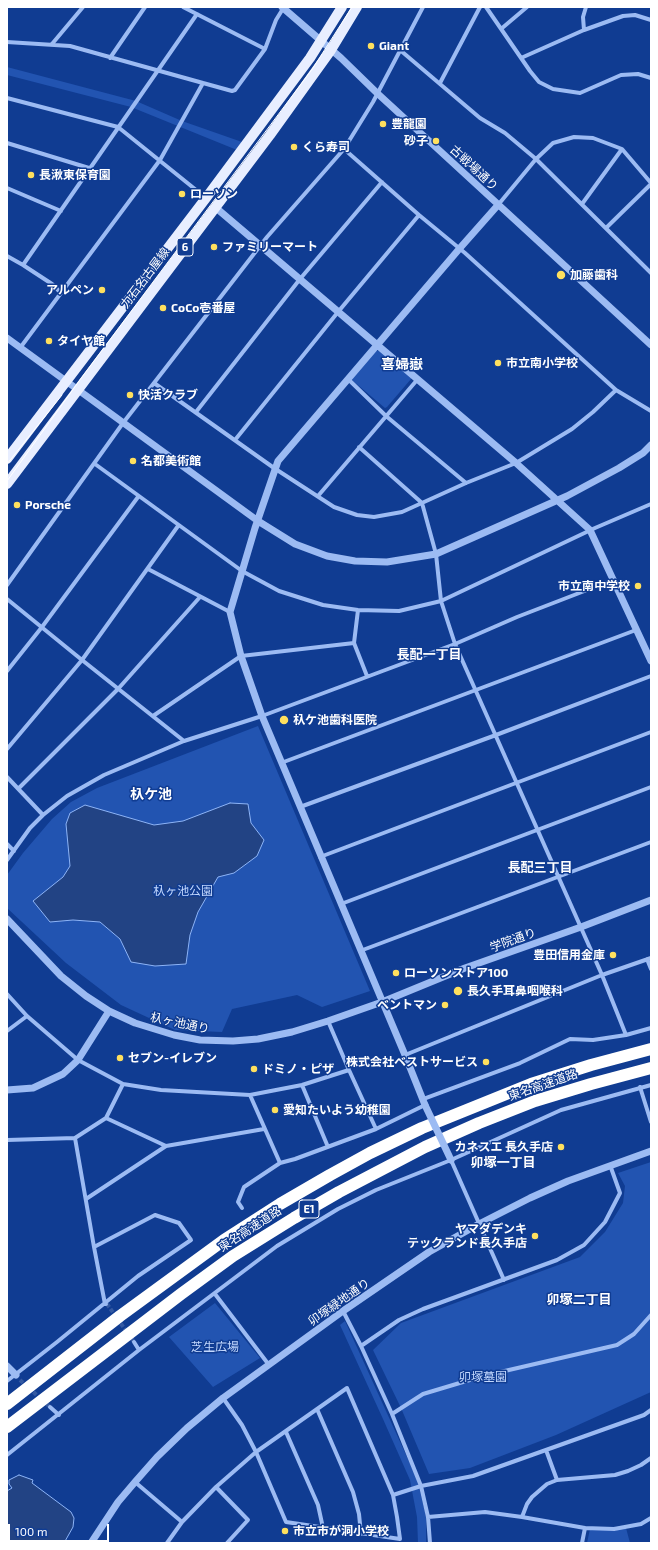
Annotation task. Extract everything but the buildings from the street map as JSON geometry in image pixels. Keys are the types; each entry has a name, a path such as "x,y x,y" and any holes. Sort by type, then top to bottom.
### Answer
{"highway":[{"name":"東名高速道路","path":"7,1404 120,1316 224,1240 280,1204 330,1175 370,1153 422,1128 530,1084 591,1065 651,1049"},
{"name":"東名高速道路","path":"7,1427 233,1256 339,1192 425,1147 479,1123 535,1101 651,1068"}],"main road":[{"name":"力石名古屋線","path":"7,459 206,198 321,41 342,7"},
{"name":"力石名古屋線","path":"7,484 331,50 357,7"}],"street":[{"path":"52,44 83,7"},
{"path":"110,58 145,7"},
{"path":"183,7 265,49"},
{"path":"7,585 123,423 260,246 344,149 377,93 423,7"},
{"path":"440,83 480,7"},
{"path":"486,7 530,71 539,82 553,89 560,91 580,92 621,75 638,74 651,78"},
{"path":"501,29 527,7"},
{"path":"584,30 583,17 586,7"},
{"path":"7,42 70,46 232,91 235,90 265,49 276,20 283,8"},
{"name":"古戦場通り","path":"283,8 331,50 498,205 540,241 651,345"},
{"path":"23,264 197,14"},
{"path":"521,58 584,30 623,16 635,15 651,20"},
{"path":"400,50 480,118 505,133 536,159 651,273"},
{"path":"20,348 160,160 203,83"},
{"path":"7,98 118,127 206,198"},
{"path":"504,1280 424,1102 281,763 262,716 241,656 230,612 274,468 278,461 536,159 553,143 574,137 593,138 622,149 651,183 606,228"},
{"path":"7,143 89,168"},
{"path":"344,149 419,215 460,248 616,390 651,410"},
{"path":"582,204 622,149"},
{"path":"196,412 300,279 382,182"},
{"path":"7,188 60,211"},
{"path":"215,207 516,463 590,530 651,661"},
{"path":"235,440 338,312 419,215"},
{"path":"7,256 23,264 52,284 61,293"},
{"path":"7,338 258,521 295,544 334,557 355,561 387,562 436,554 557,500 619,468 643,453 651,445"},
{"path":"348,379 386,416 466,482"},
{"path":"318,496 417,380"},
{"path":"154,383 274,468 334,507 357,515 374,517 402,512 466,482 516,463 572,429 593,412 616,390"},
{"path":"359,447 422,503 436,554 440,601 455,644 602,975 626,1035"},
{"path":"94,464 242,572 278,591 323,605 358,610 399,611 440,601 590,530 651,504"},
{"path":"7,671 42,627 138,497"},
{"path":"7,749 82,660 178,526"},
{"path":"148,569 230,612"},
{"path":"7,860 30,828 43,815 73,792 104,775 184,741 262,716 455,644 517,617 613,580"},
{"path":"19,788 118,689 200,597"},
{"path":"7,599 184,741"},
{"path":"358,610 354,643 367,676"},
{"path":"281,763 636,630"},
{"path":"153,716 241,656 354,643"},
{"path":"300,807 651,676"},
{"path":"320,857 651,732"},
{"path":"7,777 43,815"},
{"path":"341,904 651,787"},
{"path":"360,951 651,842"},
{"path":"7,844 14,851"},
{"name":"学院通り","path":"382,1002 465,968 581,927 651,900"},
{"name":"杁ヶ池通り","path":"7,919 61,976 86,996 109,1011 146,1027 200,1040 233,1041 258,1039 292,1032 382,1002"},
{"path":"405,1055 602,975 649,958 651,969"},
{"path":"7,994 27,1016 78,1060 123,1084 161,1090 250,1095 302,1085 349,1070"},
{"path":"7,1090 33,1088 63,1074 78,1060 109,1011"},
{"path":"7,1031 27,1016"},
{"path":"328,1021 376,1129"},
{"path":"242,1208 238,1202 244,1186 280,1163 376,1129 424,1102 520,1062 570,1039 593,1040 626,1035 651,1028"},
{"path":"7,1140 75,1138 106,1118 123,1084"},
{"path":"302,1085 328,1147"},
{"path":"7,1455 139,1350 277,1246 338,1209 390,1184 451,1160 561,1110 651,1085"},
{"path":"640,1087 651,1122"},
{"path":"250,1095 280,1163"},
{"path":"106,1118 166,1146"},
{"path":"86,1199 166,1146 264,1129"},
{"path":"75,1138 94,1247 106,1304"},
{"name":"卯塚緑地通り","path":"91,1543 118,1502 157,1457 186,1428 223,1398 343,1311 429,1252 479,1224 530,1198 609,1165 651,1151"},
{"path":"361,1346 399,1320 423,1309 571,1254 584,1246 596,1234 609,1216 620,1193 609,1165"},
{"path":"7,1381 18,1378 138,1276 191,1240 179,1223 155,1215 94,1247"},
{"path":"215,1294 270,1365"},
{"path":"343,1311 361,1346 392,1414 421,1486 428,1517 430,1543"},
{"path":"392,1414 423,1394 483,1376 617,1345 634,1334 651,1315"},
{"path":"134,1342 139,1350"},
{"path":"7,1366 18,1378"},
{"path":"167,1543 182,1522 216,1487 256,1452 347,1388 393,1495 400,1540 286,1522 256,1452 242,1424 223,1398"},
{"path":"50,1406 59,1415"},
{"path":"317,1409 353,1492 359,1514 361,1534"},
{"path":"393,1495 421,1486 473,1476 644,1415 651,1410"},
{"path":"286,1432 318,1505 323,1528"},
{"path":"546,1450 556,1480"},
{"path":"522,1517 527,1504 532,1497 540,1489 556,1480 614,1475 628,1471 651,1458"},
{"path":"135,1482 182,1522"},
{"path":"216,1487 248,1520 227,1543"},
{"path":"428,1517 485,1512 585,1528 614,1529 641,1524 651,1518"},
{"path":"582,1543 585,1528"}],"green space":[{"path":"7,67 136,101 182,121 242,142 237,150 131,107 7,75"},
{"path":"374,351 379,351 411,377 411,379 385,408 352,379"},
{"name":"杁ヶ池公園","path":"258,726 370,991 322,1007 297,995 232,1009 222,1032 175,1030 121,1005 66,963 7,908 7,875 23,853 52,819 71,802 97,788"},
{"name":"卯塚墓園","path":"651,1162 651,1392 556,1435 470,1468 429,1474 401,1408 373,1350 401,1323 580,1257 605,1232 623,1203 625,1186 618,1173"},
{"name":"芝生広場","path":"215,1303 260,1358 213,1387 169,1337"},
{"path":"345,1321 417,1479 426,1516 426,1543 418,1543 417,1517 410,1480 340,1325"},
{"path":"626,1528 630,1543 587,1543 590,1529"}],"shaded area":[{"name":"杁ケ池","path":"230,803 248,804 251,823 264,840 257,856 234,873 218,877 198,912 190,935 186,964 155,966 131,962 120,939 100,922 73,920 50,922 33,901 63,877 70,866 66,824 70,813 85,805 154,825 183,821"},
{"path":"19,1475 33,1480 32,1483 71,1512 74,1518 73,1527 64,1543 7,1543 7,1491 12,1488 9,1484 9,1480"}],"tunnel":[{"path":"107,1304 134,1342"},
{"path":"20,1380 50,1407"}],"tram line":[{"path":"7,481 82,377 313,68 352,7"},
{"path":"7,464 62,395"}],"place":[{"name":"Giant","path":"371,46"},
{"name":"豊龍園","path":"383,124"},
{"name":"砂子","path":"436,141"},
{"name":"くら寿司","path":"294,147"},
{"name":"長湫東保育園","path":"31,175"},
{"name":"ローソン","path":"182,194"},
{"name":"ファミリーマート","path":"214,247"},
{"name":"加藤歯科","path":"561,275"},
{"name":"アルペン","path":"102,290"},
{"name":"CoCo壱番屋","path":"163,308"},
{"name":"タイヤ館","path":"49,341"},
{"name":"市立南小学校","path":"498,363"},
{"name":"快活クラブ","path":"130,395"},
{"name":"名都美術館","path":"133,461"},
{"name":"Porsche","path":"17,505"},
{"name":"市立南中学校","path":"638,586"},
{"name":"杁ケ池歯科医院","path":"284,720"},
{"name":"豊田信用金庫","path":"613,955"},
{"name":"ローソンストア100","path":"396,973"},
{"name":"長久手耳鼻咽喉科","path":"458,991"},
{"name":"ベントマン","path":"445,1005"},
{"name":"セブン-イレブン","path":"120,1058"},
{"name":"株式会社ベストサービス","path":"486,1062"},
{"name":"ドミノ・ピザ","path":"254,1069"},
{"name":"愛知たいよう幼稚園","path":"275,1110"},
{"name":"カネスエ 長久手店","path":"561,1147"},
{"name":"ヤマダデンキ テックランド長久手店","path":"535,1236"},
{"name":"市立市が洞小学校","path":"285,1531"}],"district":[{"name":"喜婦嶽","path":"402,364"},
{"name":"長配一丁目","path":"429,655"},
{"name":"杁ケ池","path":"151,794"},
{"name":"長配三丁目","path":"540,868"},
{"name":"卯塚一丁目","path":"503,1163"},
{"name":"卯塚二丁目","path":"579,1300"}]}
